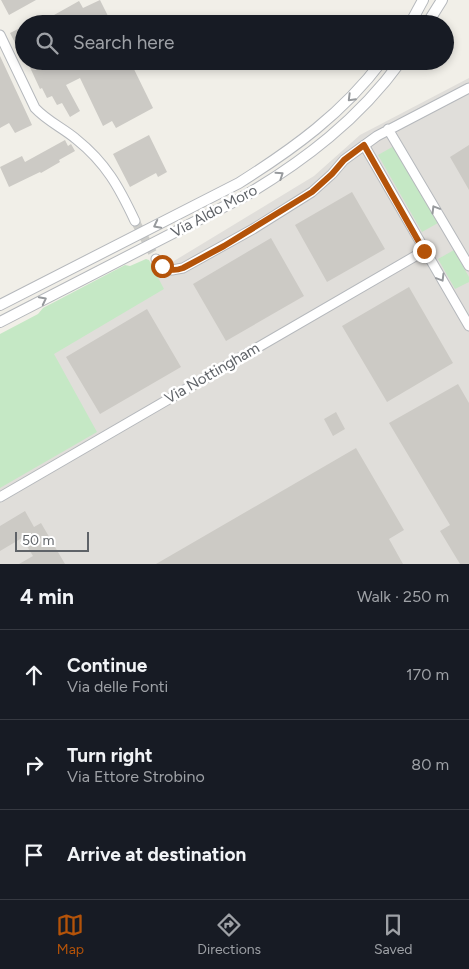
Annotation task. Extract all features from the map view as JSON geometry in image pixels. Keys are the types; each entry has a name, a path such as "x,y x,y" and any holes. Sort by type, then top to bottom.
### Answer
{"street":[{"path":"415,15 423,0"},
{"path":"433,15 442,0"},
{"path":"0,35 15,65"},
{"path":"17,70 36,108 44,117 84,145 103,164 116,182 135,221"},
{"name":"Via Aldo Moro","path":"0,305 239,183 289,150 323,124 359,90 375,70"},
{"name":"Via Aldo Moro","path":"0,322 243,197 277,177 327,140 373,96 394,70"},
{"path":"156,259 166,269 178,270 224,246 312,192 344,160 364,145 388,130 469,88"},
{"path":"388,130 469,266"},
{"path":"364,145 469,326"},
{"name":"Via Nottingham","path":"0,497 424,251"}],"shaded area":[{"path":"469,78 469,564 0,564 0,456 39,343 314,176 360,135"}],"green space":[{"path":"394,146 438,223 422,232 378,155"},
{"path":"454,250 469,277 469,282 455,289 438,259"},
{"path":"146,259 149,260 164,289 54,354 97,432 0,488 0,334 38,314 43,308 125,265 130,266"}],"building":[{"path":"1,0 36,0 9,15"},
{"path":"100,0 108,15 54,15 79,1 83,8"},
{"path":"15,30 15,43 10,33"},
{"path":"0,56 32,125 15,133 9,123 0,128"},
{"path":"31,70 134,70 153,108 116,128 112,121 103,126 80,78 66,85 80,111 70,117 62,103 57,105 52,96 47,98 42,88 40,89"},
{"path":"149,135 167,172 158,177 156,173 130,187 113,154"},
{"path":"65,140 68,146 71,144 75,151 41,173 9,187 0,167 22,156 25,162"},
{"path":"469,145 469,190 450,157"},
{"path":"352,192 385,249 327,282 295,225"},
{"path":"271,238 304,296 226,341 193,284"},
{"path":"409,287 453,363 387,402 342,326"},
{"path":"147,309 181,367 100,414 66,357"},
{"path":"458,384 469,403 469,564 460,564 440,531 450,525 389,423"},
{"path":"336,412 345,429 333,436 324,419"},
{"path":"356,448 404,530 389,539 403,564 156,564"},
{"path":"25,511 34,527 41,523 65,564 19,564 33,556 22,538 0,551 0,526"}],"tunnel":[{"path":"135,221 156,259"}],"route":[{"path":"162,266 172,270 183,268 253,229 312,192 344,160 364,145 424,251"}]}
